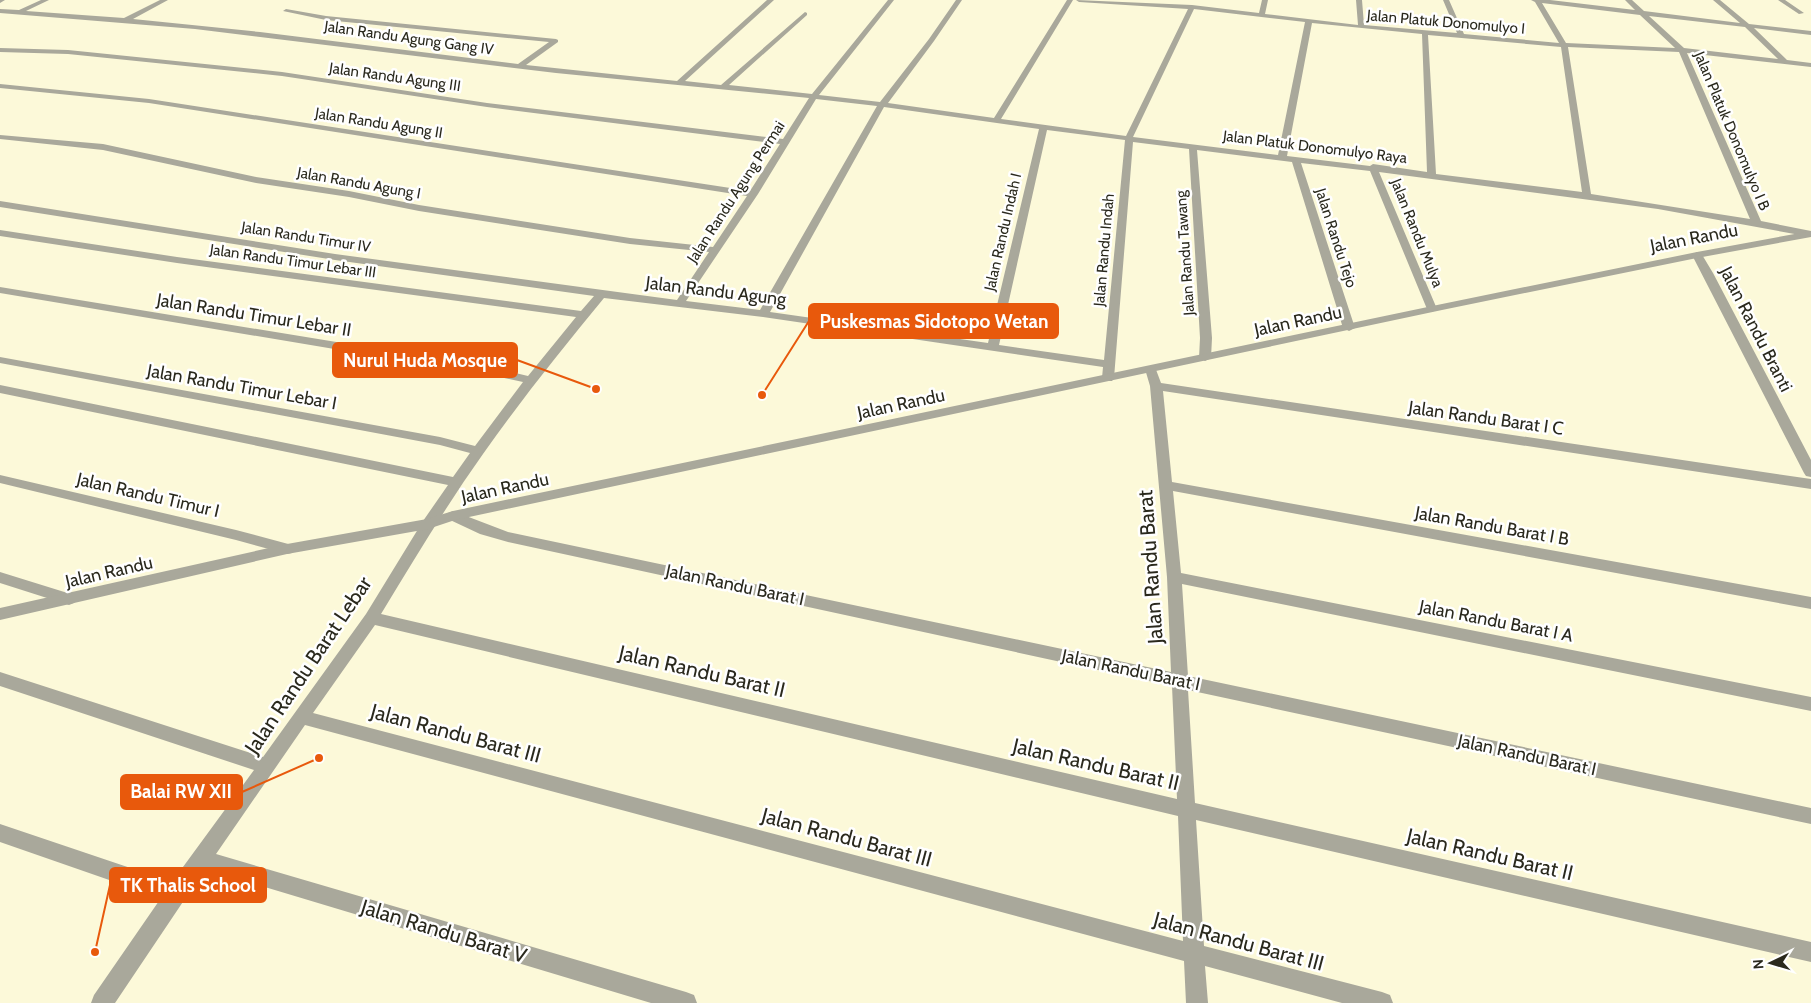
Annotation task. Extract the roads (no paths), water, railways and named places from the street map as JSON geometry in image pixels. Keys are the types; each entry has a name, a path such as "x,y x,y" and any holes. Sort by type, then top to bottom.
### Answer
{"street":[{"path":"19,12 46,0"},
{"path":"125,20 165,0"},
{"path":"680,82 771,0"},
{"name":"Jalan Randu Agung Permai","path":"680,303 753,194 814,96 891,0"},
{"path":"763,314 882,105 932,40 959,0"},
{"path":"997,119 1070,0"},
{"name":"Jalan Platuk Donomulyo I","path":"1079,0 1175,3 1192,7 1361,27 1564,45 1682,50 1811,65"},
{"path":"1262,15 1265,0"},
{"path":"1360,0 1361,27"},
{"path":"1446,0 1461,36"},
{"path":"1536,0 1811,33"},
{"path":"1536,0 1564,45 1587,197"},
{"path":"1628,0 1682,50"},
{"path":"1716,0 1746,24 1785,62"},
{"path":"1781,0 1801,13"},
{"path":"1129,138 1192,7"},
{"name":"Jalan Randu Agung Gang IV","path":"0,11 222,28 519,66 814,96"},
{"path":"286,11 326,18 556,41 519,66"},
{"path":"724,86 806,14"},
{"path":"1282,157 1309,20"},
{"path":"1425,33 1432,175"},
{"name":"Jalan Randu Agung III","path":"0,50 68,52 282,74 469,102 784,142"},
{"name":"Jalan Platuk Donomulyo I B","path":"1682,50 1756,222"},
{"name":"Jalan Randu Agung II","path":"0,86 149,100 753,194"},
{"path":"6,95 19,89"},
{"name":"Jalan Platuk Donomulyo Raya","path":"814,96 997,119 1193,147 1432,175 1756,222 1811,234"},
{"name":"Jalan Randu Indah I","path":"993,346 1044,126"},
{"name":"Jalan Randu Agung I","path":"0,137 103,147 256,180 348,194 419,208 630,241 716,250"},
{"name":"Jalan Randu Indah","path":"1109,364 1129,138"},
{"name":"Jalan Randu Tawang","path":"1193,147 1206,338 1205,358"},
{"name":"Jalan Randu Tejo","path":"1295,158 1349,328"},
{"name":"Jalan Randu Mulya","path":"1373,167 1432,310"},
{"name":"Jalan Randu Timur IV","path":"4,205 335,257 601,294"},
{"name":"Jalan Randu Timur Lebar III","path":"0,233 177,260 583,315"},
{"name":"Jalan Randu","path":"0,614 287,549 428,524 453,516 1432,310 1697,255 1811,234"},
{"name":"Jalan Randu Branti","path":"1697,255 1811,473"},
{"name":"Jalan Randu Timur Lebar II","path":"0,290 495,372 531,380"},
{"name":"Jalan Randu Agung","path":"601,294 763,314 1109,364"},
{"name":"Jalan Randu Barat Lebar","path":"102,1003 176,893 371,618 456,482 531,380 601,294"},
{"name":"Jalan Randu Timur Lebar I","path":"0,360 430,439 478,451"},
{"path":"1108,378 1109,364"},
{"name":"Jalan Randu Barat","path":"1151,369 1156,386 1174,576 1197,1003"},
{"name":"Jalan Randu Barat I C","path":"1156,386 1811,484"},
{"path":"0,389 456,482"},
{"name":"Jalan Randu Timur I","path":"0,479 236,535 287,549"},
{"name":"Jalan Randu Barat I B","path":"1166,485 1811,603"},
{"name":"Jalan Randu Barat I","path":"453,516 485,530 508,537 1811,816"},
{"name":"Jalan Randu Barat I A","path":"1174,576 1811,704"},
{"path":"0,577 69,599"},
{"name":"Jalan Randu Barat II","path":"371,618 1186,809 1811,952"},
{"path":"0,678 266,766"},
{"name":"Jalan Randu Barat III","path":"300,717 1382,1003"},
{"path":"0,833 176,893"},
{"name":"Jalan Randu Barat V","path":"201,859 686,1003"}],"place":[{"name":"Nurul Huda Mosque","path":"596,389"},
{"name":"Puskesmas Sidotopo Wetan","path":"762,395"},
{"name":"Balai RW XII","path":"319,758"},
{"name":"TK Thalis School","path":"95,952"}]}
